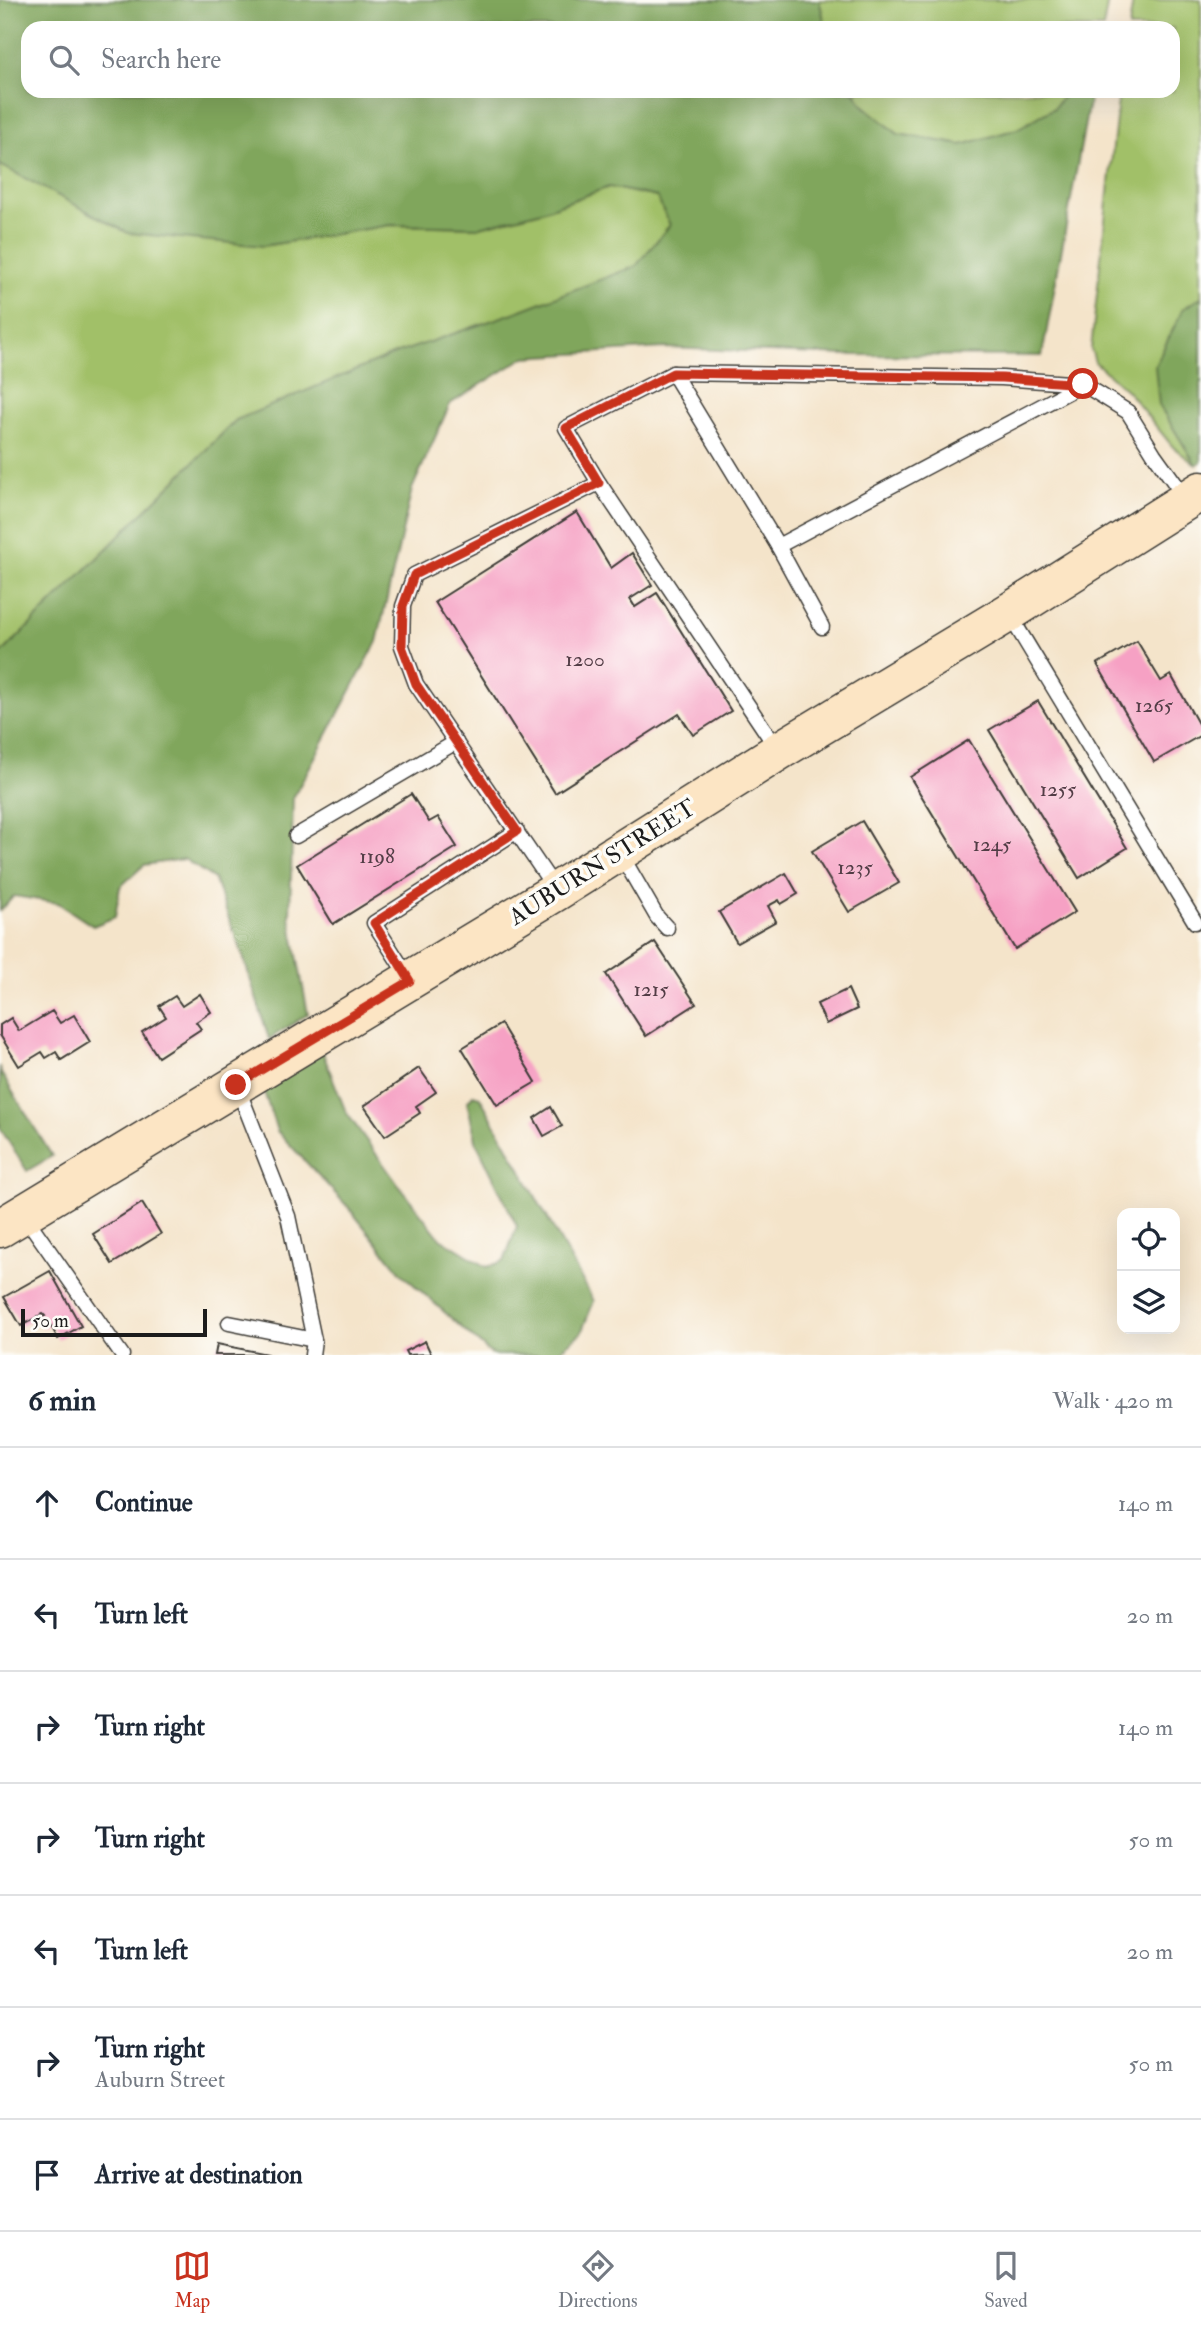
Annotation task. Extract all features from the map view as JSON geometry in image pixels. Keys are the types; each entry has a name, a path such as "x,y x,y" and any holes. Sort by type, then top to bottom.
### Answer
{"main road":[{"name":"AUBURN STREET","path":"11,1221 557,891 1194,496"}],"lane":[{"path":"673,373 778,546 821,627"},
{"path":"779,751 599,483 566,428 673,373 1002,378 1083,384 1128,411 1154,454 1194,496"},
{"path":"778,546 1083,384"},
{"path":"557,891 416,684 402,646 403,606 414,575 599,483"},
{"path":"1008,613 1195,922"},
{"path":"296,836 456,742"},
{"path":"410,981 374,923 517,831"},
{"path":"620,852 657,917 667,928"},
{"path":"229,1323 313,1348 288,1216 236,1085"},
{"path":"11,1221 122,1355"}],"green space":[{"path":"0,0 819,0 824,21 21,21 21,98 858,98 863,105 898,134 962,145 1017,129 1054,108 1062,98 1090,98 1042,356 845,355 664,348 525,357 450,404 412,489 377,642 293,798 290,917 308,1014 269,1039 243,956 214,879 184,859 144,865 120,887 115,917 93,926 58,903 14,896 0,911 0,655 236,420 392,355 636,266 670,225 657,197 609,187 542,211 480,227 390,225 263,246 128,233 0,165"},
{"path":"819,0 1108,0 1104,21 824,21"},
{"path":"1133,0 1201,0 1201,297 1183,309 1159,405 1196,465 1173,447 1129,393 1095,362 1091,349 1118,98 1180,98 1180,21 1130,21"},
{"path":"858,98 1062,98 1054,108 1017,129 962,145 898,134 863,105"},
{"path":"0,165 35,182 263,246 390,225 480,227 542,211 609,187 657,197 670,225 637,266 236,420 0,655"},
{"path":"1201,297 1201,462 1196,465 1159,405 1155,366 1183,309"},
{"path":"322,1051 346,1112 397,1183 440,1238 487,1267 504,1261 517,1226 477,1144 467,1102 473,1095 480,1097 594,1301 581,1333 554,1355 490,1353 402,1274 348,1207 277,1131 263,1089"},
{"path":"0,1066 1,1073 52,1156 27,1171 0,1128"}],"building":[{"path":"577,512 611,568 632,553 652,585 630,599 635,607 657,593 731,711 693,735 679,714 555,793 435,602"},
{"path":"1137,641 1161,681 1171,675 1201,729 1201,735 1154,762 1097,664"},
{"path":"1038,701 1127,848 1079,878 989,730"},
{"path":"969,740 1075,912 1015,949 910,777"},
{"path":"411,794 429,822 438,817 457,847 333,924 297,865"},
{"path":"862,821 899,883 849,912 812,851"},
{"path":"786,873 798,894 781,904 779,900 768,906 776,921 737,943 719,912"},
{"path":"655,942 696,1004 646,1036 606,974"},
{"path":"848,989 857,1009 826,1024 817,1004"},
{"path":"200,994 211,1012 196,1022 201,1029 158,1057 142,1032 166,1017 159,1006 175,996 182,1006"},
{"path":"52,1011 60,1023 74,1015 90,1042 61,1060 56,1052 46,1058 42,1052 19,1066 0,1035 0,1025 11,1018 19,1031"},
{"path":"501,1024 536,1082 497,1105 462,1048"},
{"path":"419,1068 436,1092 416,1106 420,1113 385,1136 364,1106"},
{"path":"551,1107 562,1126 544,1136 534,1118"},
{"path":"142,1203 161,1234 112,1264 93,1234"},
{"path":"50,1271 81,1326 58,1339 50,1324 43,1328 38,1320 45,1316 43,1314 21,1326 4,1297"},
{"path":"425,1341 431,1354 407,1355 405,1351"},
{"path":"217,1344 267,1354 267,1355 215,1355"}],"route":[{"path":"236,1085 410,981 374,923 517,831 416,684 402,646 403,606 414,575 599,483 566,428 673,373 1002,378 1083,384"}]}
